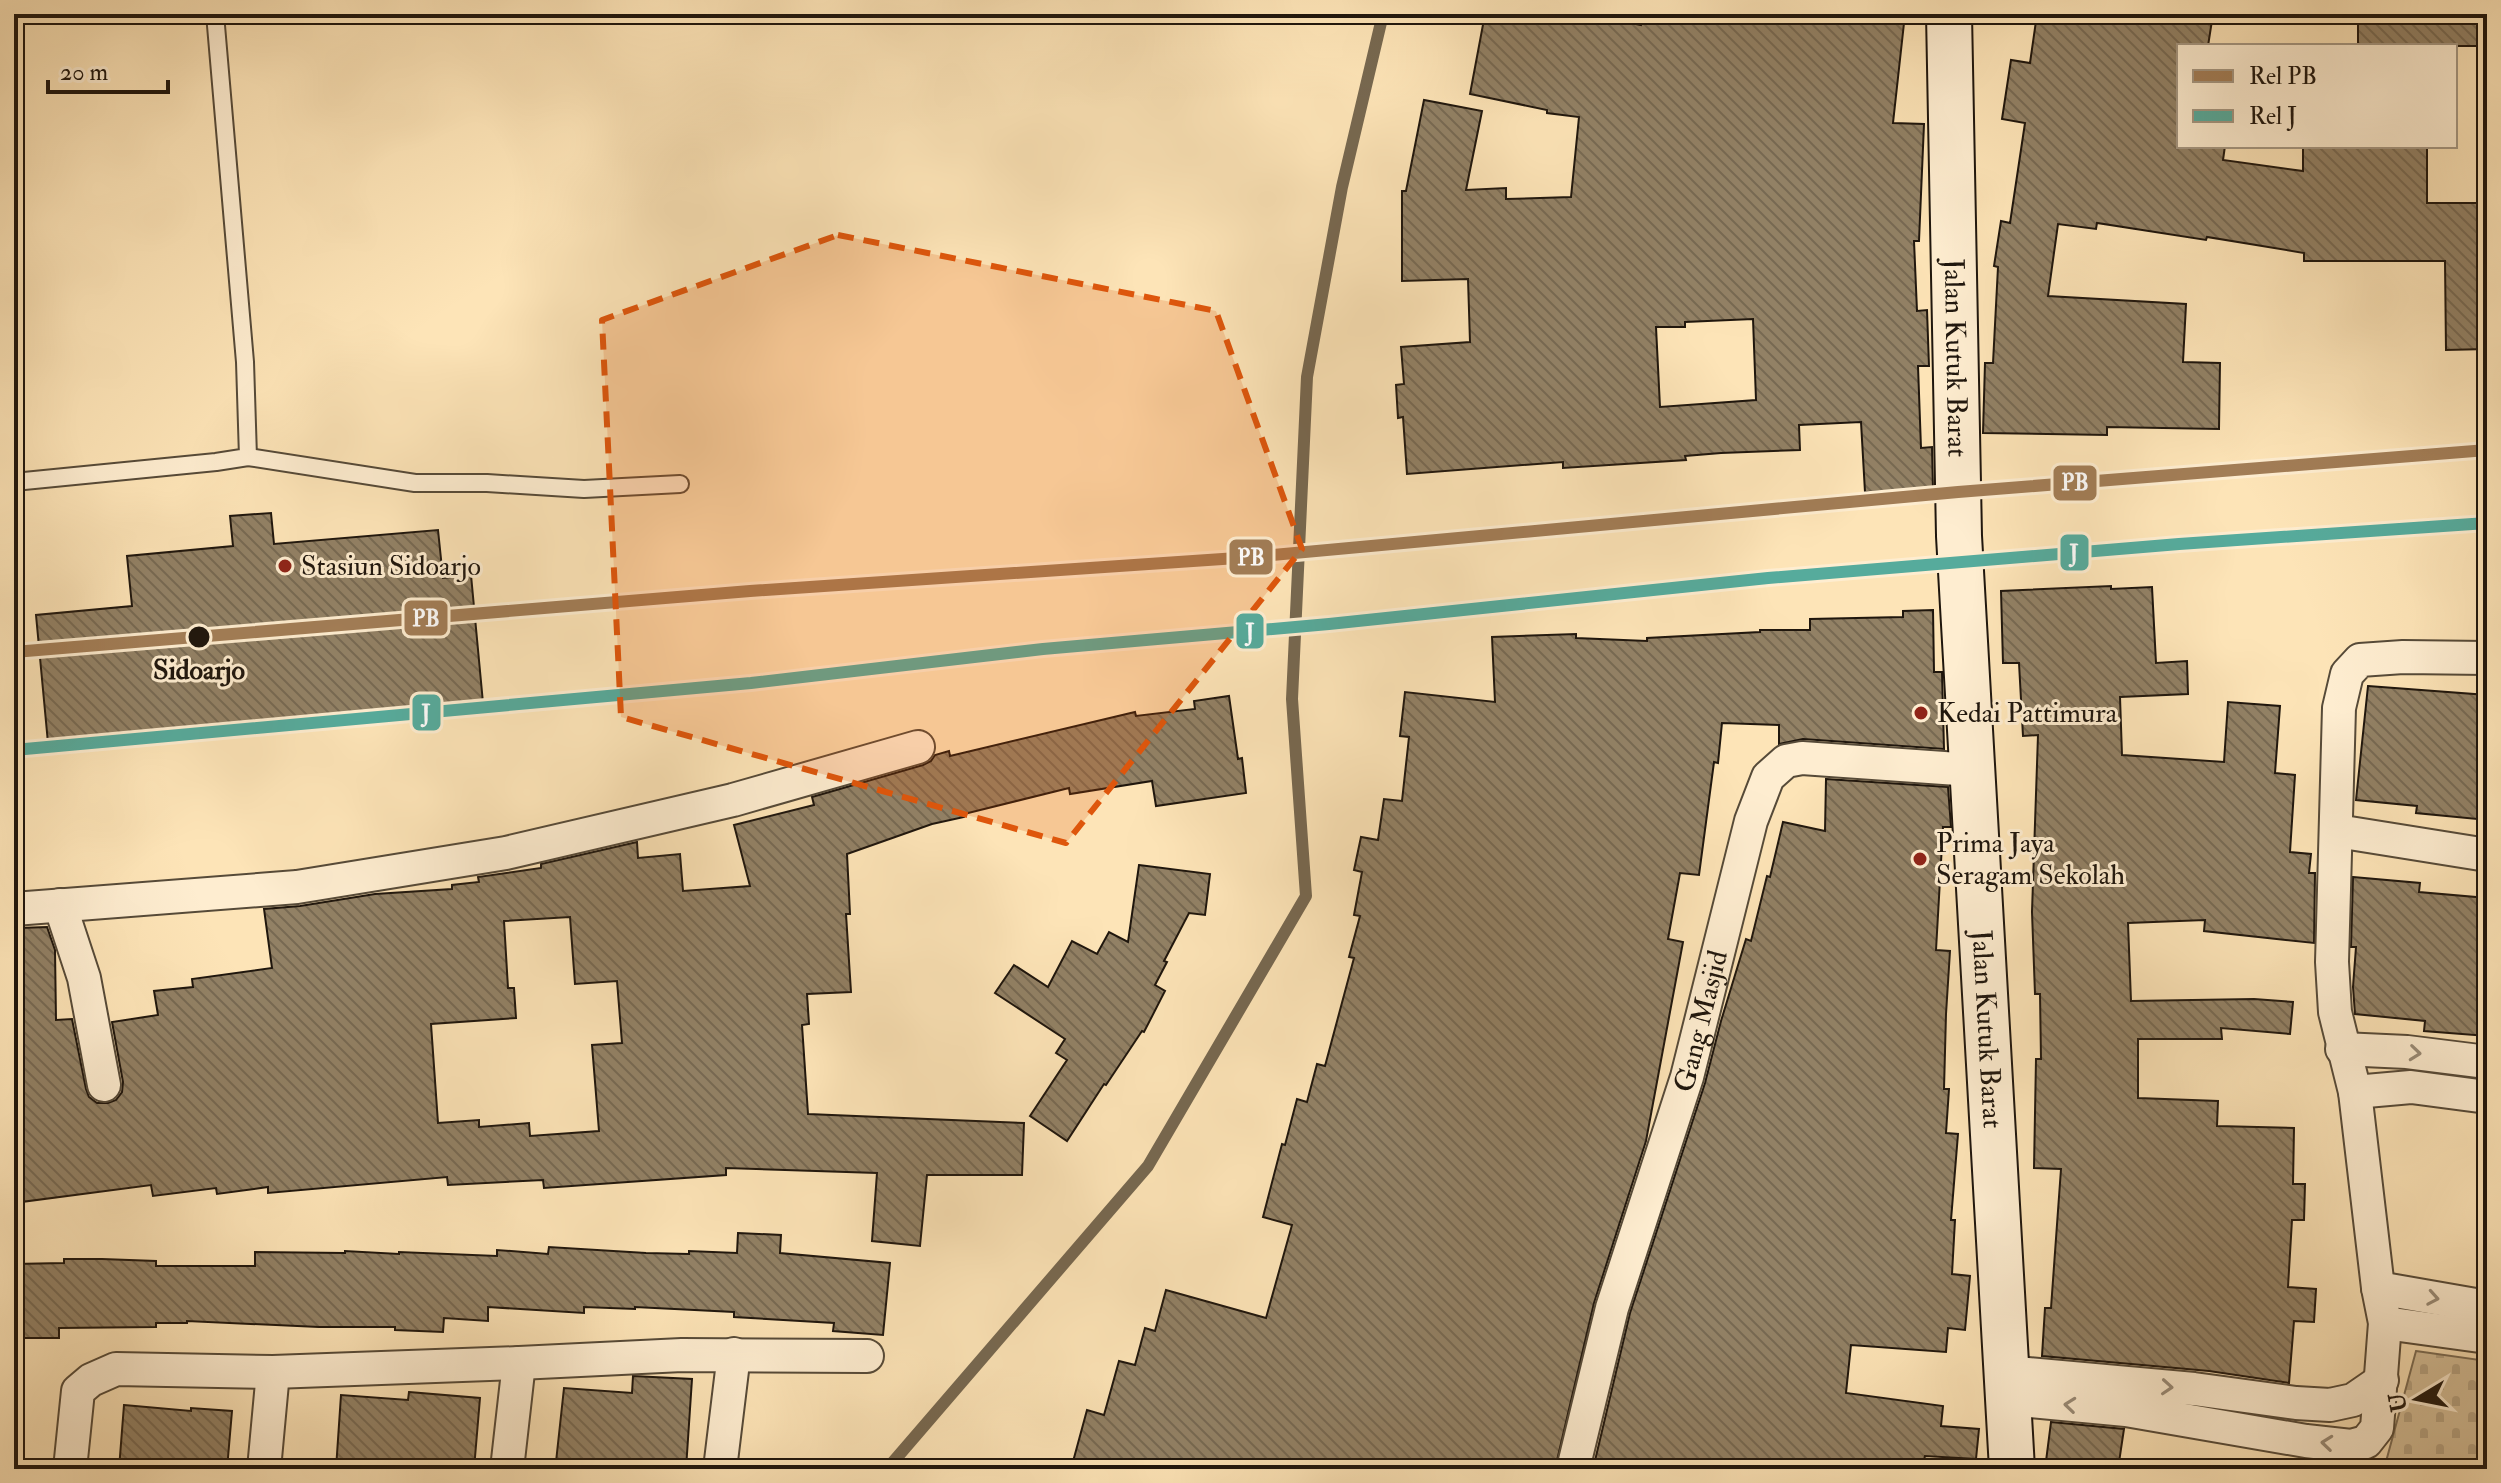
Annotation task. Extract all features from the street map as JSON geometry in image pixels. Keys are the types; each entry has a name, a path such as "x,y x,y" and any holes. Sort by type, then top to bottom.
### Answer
{"street":[{"name":"Jalan Kutuk Barat","path":"1949,14 1959,536 2012,1469"},
{"path":"2007,1386 2306,1441 2351,1446 2366,1442 2377,1428 2385,1323 2378,1288 2355,1092 2335,1012 2332,962 2339,708 2344,683 2352,667 2360,660 2487,658"},
{"path":"14,909 297,887 506,853 733,800 918,747"},
{"name":"Gang Masjid","path":"1573,1469 1612,1308 1687,1077 1751,821 1768,777 1786,761 1802,758 1972,770"},
{"path":"2337,831 2487,855"},
{"path":"60,905 84,978 104,1085"},
{"path":"2342,1049 2407,1052 2487,1062"},
{"path":"2355,1092 2411,1087 2487,1097"},
{"path":"2378,1288 2487,1307"},
{"path":"2385,1323 2487,1337"},
{"path":"720,1469 734,1354"},
{"path":"70,1469 78,1391 91,1380 116,1369 273,1372 682,1355 867,1356"},
{"path":"507,1469 519,1363"},
{"path":"264,1469 273,1372"},
{"path":"2007,1386 2194,1389 2330,1405 2353,1400 2382,1380"}],"lane":[{"path":"215,14 245,362 248,457"},
{"path":"14,482 248,457 415,483 487,483 584,489 680,484"}],"highlighted area":[{"path":"838,235 1216,311 1302,549 1066,843 621,717 602,320"}],"green space":[{"path":"2416,1351 2487,1361 2487,1469 2384,1469"}],"building":[{"path":"1485,14 1588,14 1641,25 1644,14 1905,14 1893,123 1924,124 1919,241 1914,241 1917,311 1927,310 1929,366 1918,366 1921,448 1932,447 1933,490 1865,492 1861,422 1799,425 1800,450 1721,453 1685,456 1686,460 1563,468 1563,462 1407,474 1403,417 1398,418 1396,385 1404,384 1401,347 1470,342 1468,279 1402,281 1402,191 1406,191 1424,100 1482,111 1466,190 1506,188 1506,199 1571,197 1579,117 1547,113 1547,110 1470,94","holes":["1753,319 1756,400 1660,407 1656,327 1685,327 1685,322"]},
{"path":"2037,14 2213,14 2208,44 2177,44 2177,148 2225,148 2223,160 2303,171 2303,148 2427,148 2427,203 2487,203 2487,349 2446,350 2445,261 2304,261 2304,253 2207,237 2206,240 2097,223 2096,229 2058,224 2048,296 2186,304 2183,362 2220,363 2219,429 2107,427 2107,435 1983,433 1985,363 1993,363 1998,267 1994,266 2001,221 2010,223 2025,123 2002,119 2011,60 2030,63"},
{"path":"2358,14 2487,15 2487,46 2358,44"},
{"path":"271,513 274,544 438,530 443,578 471,575 483,703 48,743 36,615 132,606 127,556 233,546 230,516"},
{"path":"2111,586 2111,589 2152,587 2156,663 2187,661 2188,694 2120,697 2122,755 2224,762 2228,702 2280,706 2275,773 2295,775 2290,852 2311,854 2309,873 2315,873 2314,943 2204,931 2205,920 2128,923 2131,1001 2254,999 2293,1002 2290,1034 2221,1028 2222,1039 2138,1039 2138,1098 2218,1101 2217,1126 2294,1128 2293,1184 2305,1184 2304,1220 2292,1220 2288,1287 2316,1289 2314,1322 2294,1321 2289,1383 2209,1371 2042,1356 2045,1308 2051,1308 2061,1169 2034,1168 2036,1059 2041,1059 2040,994 2035,994 2032,912 2038,735 2023,736 2019,663 2003,663 2001,591"},
{"path":"1933,610 1934,672 1942,672 1944,749 1803,739 1779,744 1779,725 1722,723 1699,875 1680,873 1668,939 1683,942 1646,1141 1594,1303 1555,1469 1071,1469 1087,1410 1104,1415 1119,1361 1135,1365 1145,1328 1155,1331 1166,1290 1266,1318 1292,1225 1263,1217 1297,1099 1307,1102 1317,1064 1325,1066 1354,958 1349,957 1360,916 1354,915 1362,872 1354,870 1361,837 1378,840 1384,799 1402,801 1409,737 1400,736 1405,692 1495,702 1492,637 1576,634 1576,638 1647,641 1647,638 1760,630 1810,630 1810,619 1903,617 1903,611"},
{"path":"2368,686 2487,695 2487,820 2416,813 2417,806 2356,800"},
{"path":"1229,696 1246,793 1156,806 1152,781 1070,794 1069,788 964,814 964,817 932,824 847,854 850,914 846,914 851,992 807,994 809,1024 802,1025 808,1114 1024,1123 1022,1175 927,1175 920,1246 872,1241 877,1173 726,1168 726,1175 544,1188 543,1180 448,1185 447,1177 268,1193 268,1187 217,1194 216,1188 153,1196 151,1185 21,1202 20,1192 14,1193 14,1060 23,1060 19,928 47,927 55,950 56,1020 72,1019 89,1097 97,1103 108,1103 116,1100 122,1092 123,1082 112,1022 158,1015 154,991 193,987 192,979 272,968 264,909 375,894 452,889 452,885 479,882 478,877 541,868 541,864 637,842 638,858 680,854 683,891 750,886 734,825 814,805 812,797 923,765 935,755 949,751 950,756 1135,712 1136,716 1195,709 1194,701","holes":["570,917 575,984 617,981 622,1043 592,1045 599,1131 530,1136 529,1123 479,1127 479,1120 438,1123 431,1024 516,1018 514,988 508,988 504,921"]},
{"path":"1826,779 1948,787 1951,827 1943,827 1936,950 1950,951 1944,1089 1949,1089 1946,1133 1958,1134 1951,1220 1955,1220 1952,1274 1970,1276 1965,1330 1948,1328 1946,1352 1851,1345 1846,1393 1943,1406 1941,1426 1979,1429 1976,1459 1925,1456 1922,1469 1593,1469 1630,1313 1705,1083 1746,939 1751,941 1783,822 1825,831"},
{"path":"1139,865 1210,874 1205,915 1189,913 1164,961 1167,962 1155,985 1165,991 1144,1032 1104,1084 1067,1141 1030,1116 1067,1060 1056,1053 1065,1039 995,993 1014,965 1048,987 1072,941 1097,954 1109,932 1128,942"},
{"path":"2353,877 2420,883 2419,892 2487,898 2487,1036 2424,1031 2425,1021 2355,1014 2353,987 2356,947 2351,947"},
{"path":"738,1233 781,1235 780,1253 890,1263 883,1335 833,1331 834,1323 734,1317 734,1312 584,1307 584,1313 488,1307 488,1321 444,1318 443,1332 395,1330 395,1327 187,1321 156,1323 156,1327 59,1328 59,1338 14,1338 14,1264 102,1259 156,1261 156,1266 255,1266 255,1252 345,1251 497,1256 497,1250 548,1254 549,1247 646,1253 737,1253"},
{"path":"633,1376 692,1379 686,1469 626,1469 556,1462 564,1388 632,1393"},
{"path":"409,1392 480,1398 474,1469 336,1469 341,1395 408,1400"},
{"path":"124,1405 232,1411 227,1469 119,1469"},
{"path":"2051,1422 2124,1429 2118,1469 2045,1469"}],"waterway":[{"path":"887,1469 1148,1166 1306,896 1292,699 1307,377 1342,187 1383,14"}],"rail line":[{"name":"PB","path":"14,652 750,591 1252,557 1958,492 2487,450"},
{"name":"J","path":"14,750 751,683 1043,649 1329,624 1768,578 2179,544 2487,523"}],"place":[{"name":"Stasiun Sidoarjo","path":"285,566"},
{"name":"Sidoarjo","path":"199,637"},
{"name":"Kedai Pattimura","path":"1921,713"},
{"name":"Prima Jaya Seragam Sekolah","path":"1920,859"}]}
